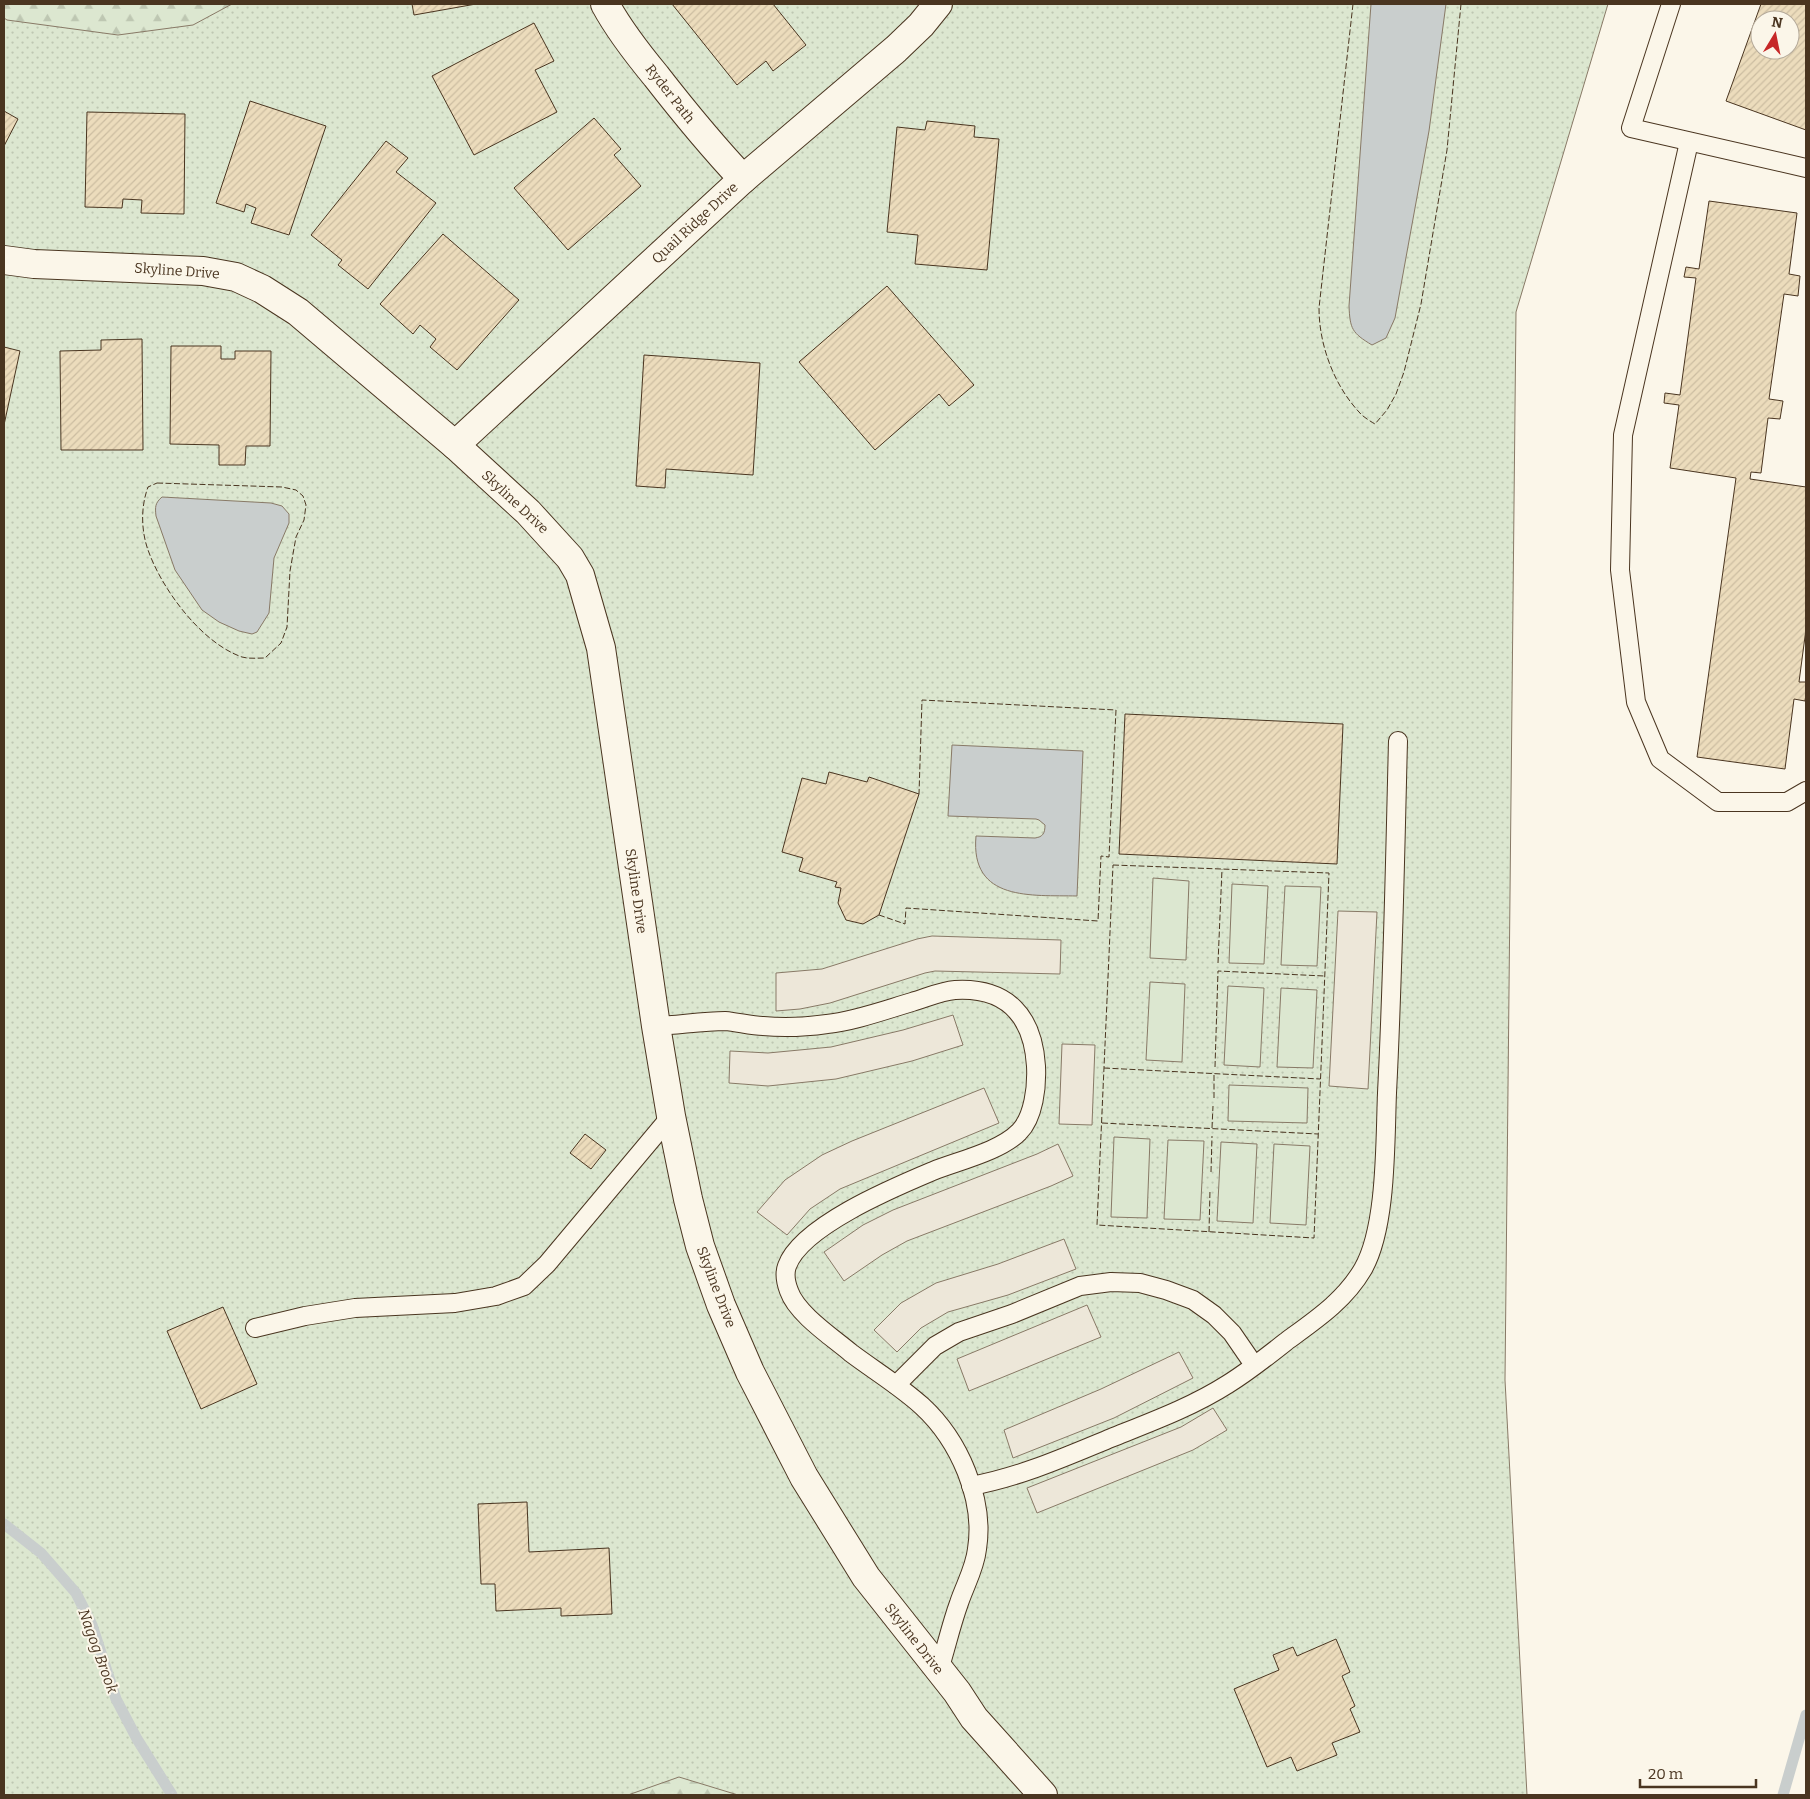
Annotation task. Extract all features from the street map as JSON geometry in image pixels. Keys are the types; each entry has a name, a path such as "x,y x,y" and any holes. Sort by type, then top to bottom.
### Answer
{"street":[{"name":"Ryder Path","path":"605,4 619,29 656,76 706,139 743,179"},
{"name":"Quail Ridge Drive","path":"455,445 743,179 896,49 921,25 938,4"},
{"name":"Skyline Drive","path":"4,260 34,264 203,271 236,277 262,289 298,312 455,445 528,512 570,558 580,575 601,648 656,1026 671,1116 700,1246 721,1305 754,1380 804,1477 866,1577 957,1692 974,1718 1043,1795"}],"lane":[{"path":"1671,4 1631,128 1806,168"},
{"path":"1689,142 1623,434 1620,570 1636,702 1660,759 1718,802 1787,802 1806,791"},
{"path":"971,1486 1023,1473 1163,1417 1204,1398 1230,1383 1329,1310 1348,1291 1364,1268 1374,1242 1384,1172 1392,991 1398,741"},
{"path":"656,1026 723,1021 761,1026 800,1027 830,1024 952,990 983,992 1010,1003 1020,1014 1032,1037 1036,1067 1032,1107 1028,1120 1018,1134 1002,1145 932,1172 852,1209 815,1233 799,1248 785,1270 791,1296 812,1321 923,1407 941,1426 964,1465 971,1486 979,1530 977,1551 939,1670"},
{"path":"255,1328 305,1316 355,1308 455,1303 496,1296 524,1286 547,1264 671,1116"},
{"path":"896,1385 935,1346 959,1332 1012,1314 1080,1286 1111,1282 1140,1283 1193,1300 1214,1315 1232,1334 1254,1365"}],"green space":[{"path":"4,4 1608,4 1516,312 1505,1380 1527,1795 4,1795"},
{"path":"4,4 232,4 193,25 118,35 7,20 4,18"},
{"path":"1153,878 1189,881 1186,960 1150,958"},
{"path":"1232,884 1268,886 1264,964 1229,963"},
{"path":"1285,886 1321,887 1317,966 1281,965"},
{"path":"1150,982 1185,984 1182,1062 1146,1060"},
{"path":"1228,986 1264,988 1260,1067 1224,1065"},
{"path":"1281,988 1317,990 1313,1068 1277,1067"},
{"path":"1229,1085 1308,1088 1307,1123 1228,1121"},
{"path":"1114,1137 1150,1139 1147,1218 1111,1217"},
{"path":"1168,1140 1204,1141 1200,1220 1164,1219"},
{"path":"1221,1142 1257,1144 1253,1223 1217,1221"},
{"path":"1274,1144 1310,1146 1306,1225 1270,1223"},
{"path":"679,1777 738,1795 628,1795"}],"shaded area":[{"path":"1371,4 1446,4 1429,131 1395,318 1386,338 1372,345 1353,330 1349,306"},
{"path":"162,497 271,503 282,506 289,514 289,523 274,558 269,613 257,632 252,634 239,631 219,622 202,610 175,570 156,516 156,505"},
{"path":"952,745 1083,751 1077,896 1024,894 1007,890 993,884 983,873 977,857 976,836 1035,838 1043,834 1045,825 1036,819 948,816"},
{"path":"1338,911 1377,912 1368,1089 1329,1086"},
{"path":"932,936 1061,940 1060,974 935,971 830,1003 800,1009 776,1011 776,973 822,969"},
{"path":"953,1015 963,1045 912,1061 836,1079 768,1086 729,1083 730,1051 768,1053 831,1047 903,1030"},
{"path":"1062,1044 1095,1045 1092,1125 1059,1124"},
{"path":"984,1088 999,1123 840,1189 810,1209 787,1235 757,1212 785,1180 822,1155"},
{"path":"1058,1144 1073,1176 907,1241 882,1255 844,1281 824,1252 863,1225 893,1210"},
{"path":"1064,1239 1076,1269 1008,1295 948,1312 921,1328 897,1352 874,1330 901,1303 936,1283 998,1264"},
{"path":"1087,1305 1101,1337 969,1391 957,1359"},
{"path":"1179,1352 1193,1378 1114,1418 1013,1458 1004,1430 1101,1389"},
{"path":"1213,1408 1227,1430 1193,1450 1037,1513 1027,1488 1181,1427"}],"building":[{"path":"412,4 476,4 414,15"},
{"path":"672,4 773,4 806,45 773,71 766,61 737,85"},
{"path":"1761,4 1806,4 1806,130 1726,101 1750,34 1750,60 1800,60 1800,10 1759,10"},
{"path":"534,23 554,61 535,70 557,112 474,155 432,76"},
{"path":"250,101 326,126 289,235 251,223 256,208 246,204 244,212 216,203"},
{"path":"4,111 18,119 4,146"},
{"path":"87,112 185,114 184,214 141,213 142,200 123,199 122,208 85,207"},
{"path":"594,118 621,149 614,155 641,186 568,250 514,188"},
{"path":"927,121 975,126 974,137 999,139 987,270 915,264 918,235 887,232 897,127 925,130"},
{"path":"386,141 408,158 396,172 436,203 368,289 338,265 342,260 311,235"},
{"path":"1709,201 1797,213 1789,274 1800,276 1798,296 1784,294 1769,399 1783,401 1780,419 1768,418 1761,473 1751,472 1750,479 1806,487 1806,629 1799,682 1806,682 1806,694 1805,701 1794,699 1785,769 1697,757 1736,478 1670,468 1679,405 1664,403 1665,393 1680,395 1696,278 1684,277 1686,267 1699,269"},
{"path":"443,234 519,300 457,370 430,347 436,339 420,325 413,334 380,304"},
{"path":"887,286 974,385 949,406 939,394 875,450 799,362"},
{"path":"142,339 143,450 61,450 60,351 101,350 101,340"},
{"path":"171,346 221,346 221,359 235,359 235,351 271,351 270,446 246,446 245,465 219,465 219,445 170,444"},
{"path":"4,347 20,351 4,425"},
{"path":"644,355 760,363 753,475 666,469 665,488 636,486"},
{"path":"1125,714 1343,724 1337,864 1119,854"},
{"path":"829,772 867,782 869,777 919,794 879,915 863,924 846,920 838,903 841,888 835,887 837,882 799,871 803,858 782,852 802,778 826,784"},
{"path":"585,1134 606,1150 591,1169 570,1153"},
{"path":"223,1307 257,1384 201,1409 167,1331"},
{"path":"527,1502 529,1552 609,1548 612,1614 561,1616 561,1608 496,1611 495,1584 481,1584 478,1504"},
{"path":"1336,1639 1350,1672 1342,1676 1355,1706 1350,1709 1360,1732 1332,1743 1337,1755 1297,1771 1291,1757 1267,1767 1234,1689 1279,1670 1273,1655 1293,1647 1297,1656"}],"waterway":[{"name":"Nagog Brook","path":"4,1524 41,1553 76,1593 92,1625 116,1699 137,1739 172,1795"},
{"path":"1783,1795 1806,1715"}],"fence":[{"path":"1353,4 1319,308 1325,350 1335,377 1342,390 1359,412 1375,424 1387,410 1396,394 1404,372 1421,304 1447,150 1461,4"},
{"path":"157,483 282,487 296,490 303,496 306,505 304,520 296,537 290,571 287,627 281,643 265,658 242,657 227,650 197,627 172,596 153,563 145,540 143,525 143,509 148,487 157,483"},
{"path":"879,915 905,924 906,908 1098,921 1101,856 1109,857 1116,710 922,700 919,794"},
{"path":"1113,865 1329,873 1314,1238 1097,1225 1113,865"},
{"path":"1218,963 1222,869"},
{"path":"1215,1067 1218,971 1324,976"},
{"path":"1104,1068 1320,1079"},
{"path":"1214,1074 1214,1098"},
{"path":"1212,1128 1213,1106"},
{"path":"1102,1123 1318,1134"},
{"path":"1211,1172 1212,1136"},
{"path":"1209,1232 1210,1190"}]}
